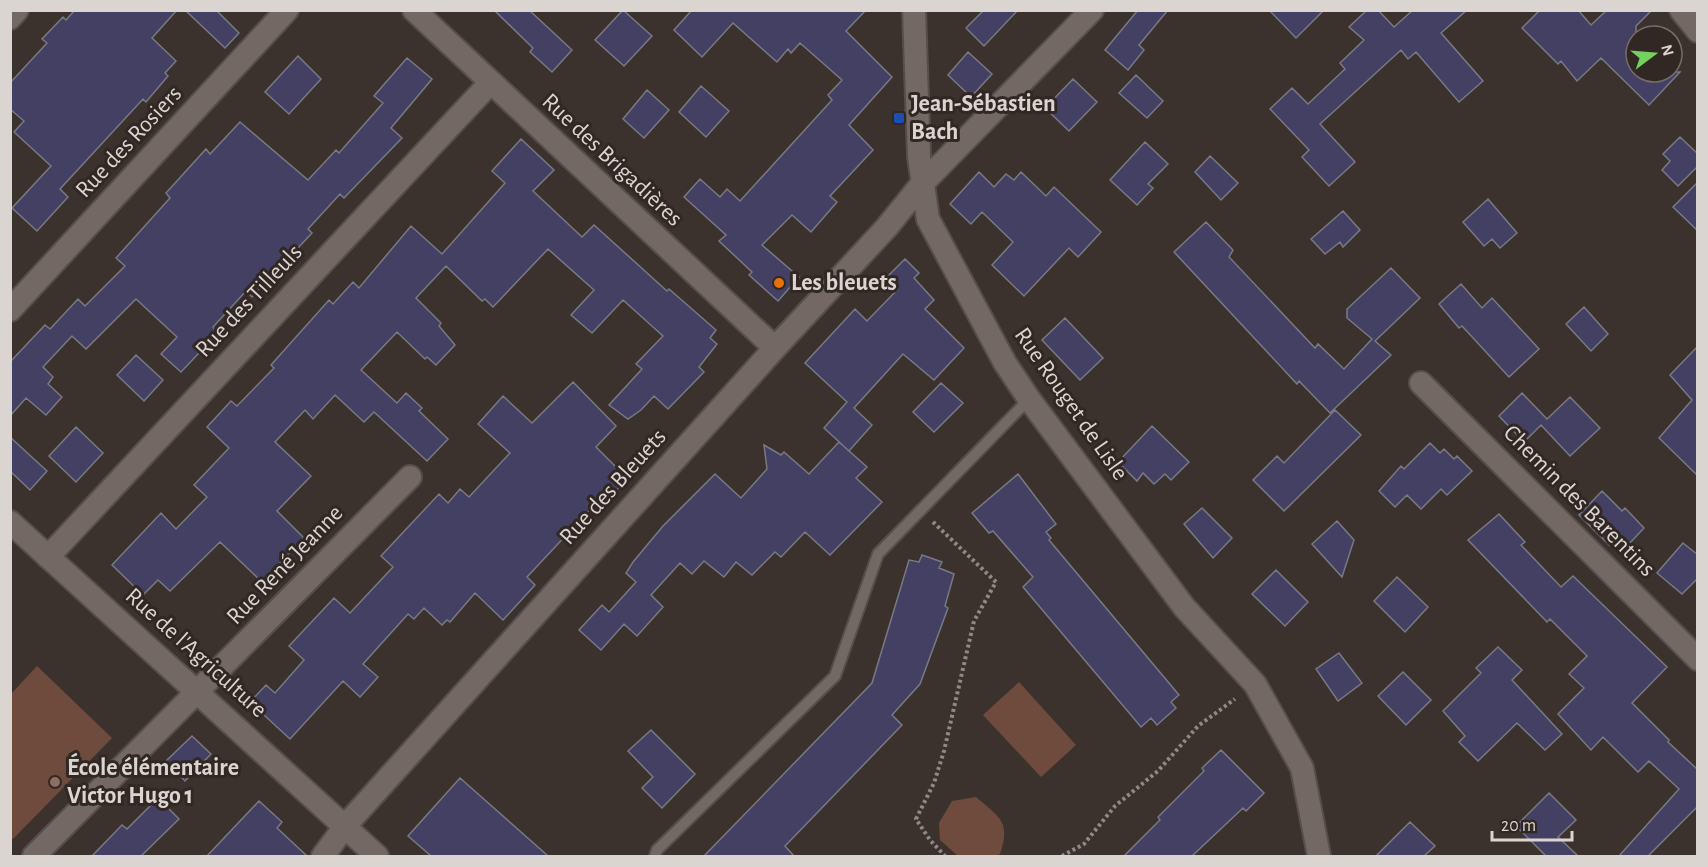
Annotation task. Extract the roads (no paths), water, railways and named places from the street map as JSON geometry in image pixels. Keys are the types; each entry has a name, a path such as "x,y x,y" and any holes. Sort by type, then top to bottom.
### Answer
{"street":[{"path":"10,18 18,10"},
{"name":"Rue des Rosiers","path":"10,310 288,10"},
{"name":"Rue des Brigadières","path":"414,10 775,348"},
{"name":"Rue Rouget de Lisle","path":"914,10 921,185 928,219 1005,363 1029,399 1184,607 1255,684 1302,768 1319,856"},
{"name":"Rue des Bleuets","path":"323,856 346,825 775,348 887,227 921,185 1092,10"},
{"path":"1681,10 1698,31"},
{"name":"Rue des Tilleuls","path":"48,557 490,83"},
{"name":"Chemin des Barentins","path":"1421,383 1698,659"},
{"name":"Rue René Jeanne","path":"34,856 410,477"},
{"name":"Rue de l'Agriculture","path":"10,522 346,825 377,856"}],"lane":[{"path":"655,856 657,850 835,676 878,554 1029,399"}],"place":[{"name":"Jean-Sébastien Bach","path":"899,118"},
{"name":"Les bleuets","path":"779,283"},
{"name":"École élémentaire Victor Hugo 1","path":"55,782"}]}
